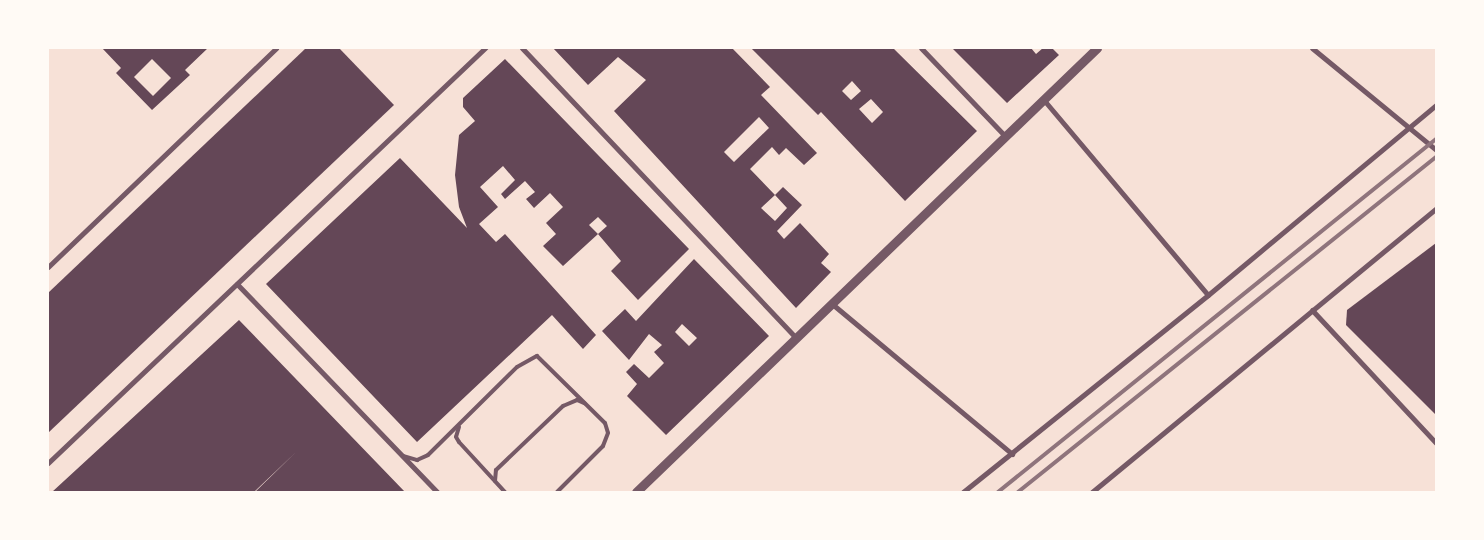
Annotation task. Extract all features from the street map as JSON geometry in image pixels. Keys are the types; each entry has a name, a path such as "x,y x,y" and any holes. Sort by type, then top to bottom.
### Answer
{"street":[{"path":"48,267 276,48"},
{"path":"48,462 485,48"},
{"path":"522,48 795,337"},
{"path":"921,48 1005,136"},
{"path":"636,492 1005,136 1042,98 1097,48"},
{"path":"1312,48 1412,127 1436,150"},
{"path":"1042,98 1208,295"},
{"path":"963,492 1208,295 1412,127 1436,105"},
{"path":"1092,492 1436,208"},
{"path":"237,284 437,492"},
{"path":"831,303 1012,454"},
{"path":"1312,310 1436,444"}],"lane":[{"path":"401,455 417,460 428,455 532,356 541,358 606,423 607,439 557,492"},
{"path":"495,481 496,470 563,406 577,400 588,404"},
{"path":"460,423 456,436 459,442 505,492"}],"building":[{"path":"102,48 208,48 185,70 190,75 152,110 116,73 121,68","holes":["152,59 171,78 153,96 134,77"]},
{"path":"306,48 339,48 394,105 48,433 48,293"},
{"path":"553,48 732,48 770,87 761,95 817,153 804,165 786,148 779,155 772,147 750,169 775,195 783,187 802,205 777,231 784,239 800,223 829,254 821,263 831,272 796,308 614,111 646,80 618,57 588,85","holes":["759,117 769,128 734,162 724,152","775,195 787,208 775,221 761,208"]},
{"path":"751,48 893,48 977,131 905,201 821,112 818,115","holes":["852,81 861,91 851,100 842,91","871,99 883,112 872,123 859,109"]},
{"path":"952,48 1031,48 1036,54 1043,48 1052,48 1059,55 1007,103"},
{"path":"505,59 689,249 638,300 611,271 621,261 598,234 563,266 543,246 556,234 546,223 563,207 550,193 534,208 526,199 535,192 525,181 505,199 501,194 515,180 503,166 480,187 498,207 479,224 496,242 505,234 596,335 583,349 552,315 417,442 266,284 400,158 467,228 459,207 455,175 459,135 475,121 463,107 463,98","holes":["598,217 607,226 598,234 589,225"]},
{"path":"1436,243 1436,415 1346,325 1347,310"},
{"path":"694,259 769,336 666,435 627,396 637,384 626,372 634,364 649,378 664,363 654,352 662,345 649,334 629,360 602,331 625,309 636,321","holes":["682,324 697,338 689,346 675,332"]},
{"path":"239,320 405,492 255,492 296,452 254,492 52,492"}],"railway":[{"path":"998,492 1436,139"},
{"path":"1018,492 1436,157"}]}
